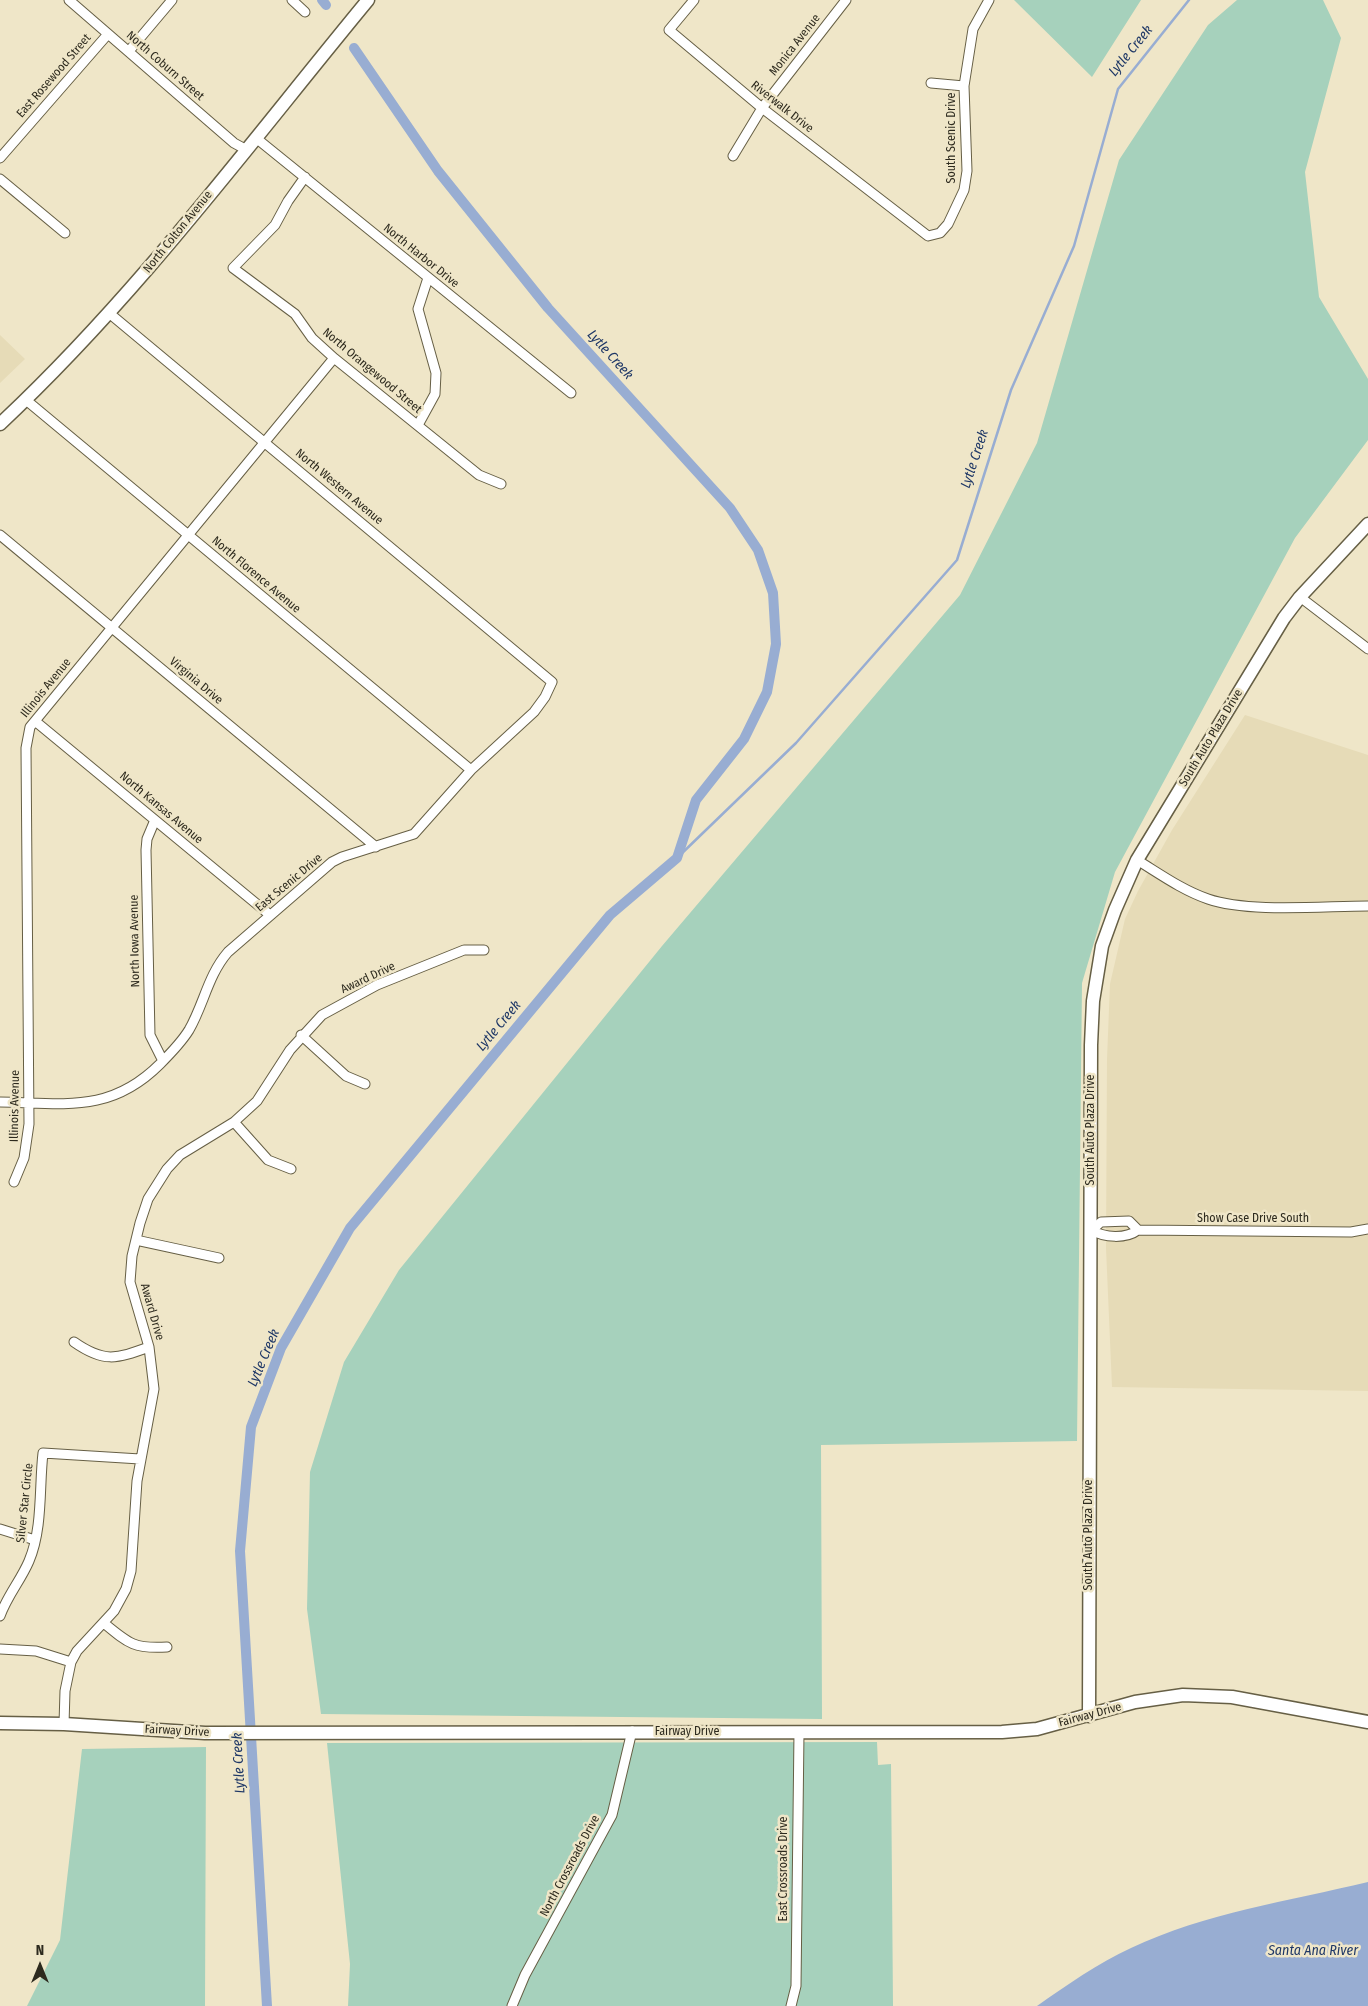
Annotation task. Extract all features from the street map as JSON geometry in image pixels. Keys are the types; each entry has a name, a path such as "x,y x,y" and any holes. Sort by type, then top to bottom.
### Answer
{"street":[{"name":"North Coburn Street","path":"69,0 234,143 245,149"},
{"path":"129,51 172,0"},
{"path":"292,0 305,12"},
{"name":"North Colton Avenue","path":"0,424 26,400 109,313 159,256 368,0"},
{"name":"Riverwalk Drive","path":"694,0 669,30 762,108 883,199"},
{"name":"Monica Avenue","path":"733,156 762,108 846,0"},
{"name":"South Scenic Drive","path":"883,199 928,236 940,233 948,224 964,190 967,170 964,86 973,29 989,0"},
{"name":"East Rosewood Street","path":"0,158 108,34"},
{"name":"South Scenic Drive","path":"931,83 964,86"},
{"name":"North Harbor Drive","path":"256,138 571,393"},
{"name":"North Orangewood Street","path":"305,177 288,201 275,225 233,268 295,314 312,338 334,358 479,475 501,484"},
{"path":"0,179 65,233"},
{"path":"418,425 436,394 436,373 418,309 428,278"},
{"name":"North Western Avenue","path":"109,313 552,682"},
{"name":"Illinois Avenue","path":"14,1182 27,1145 29,1102 26,748 30,727 334,358"},
{"name":"North Florence Avenue","path":"26,400 471,770"},
{"name":"South Auto Plaza Drive","path":"1089,1716 1089,1404 1092,1230 1090,1080 1093,1001 1102,946 1115,910 1137,860 1262,652 1300,597 1368,524"},
{"name":"Virginia Drive","path":"0,535 376,847"},
{"path":"1300,597 1368,649"},
{"name":"East Scenic Drive","path":"0,1102 85,1103 107,1098 138,1084 163,1061 190,1028 220,960 236,944 332,862 342,856 414,834 471,770 534,712 545,697 552,682"},
{"name":"North Kansas Avenue","path":"35,721 270,916"},
{"name":"North Iowa Avenue","path":"155,820 147,839 146,850 150,1035 163,1061"},
{"path":"1137,860 1181,886 1208,899 1227,903 1279,906 1368,906"},
{"name":"Award Drive","path":"64,1724 65,1691 71,1662 77,1651 104,1624 122,1597 131,1571 135,1496 140,1459 154,1389 149,1347 130,1282 136,1240 148,1198 167,1169 185,1152 234,1122 265,1090 282,1060 301,1036 322,1015 377,985 464,950 484,950"},
{"path":"301,1036 346,1076 365,1084"},
{"path":"234,1122 268,1160 291,1169"},
{"name":"Show Case Drive South","path":"1138,1230 1129,1221 1101,1222 1092,1230 1100,1236 1131,1236 1138,1230 1350,1232 1368,1229"},
{"path":"136,1240 219,1258"},
{"path":"74,1342 93,1355 105,1357 127,1355 149,1347"},
{"name":"Silver Star Circle","path":"0,1616 9,1594 30,1560 35,1540 43,1453 140,1459"},
{"path":"0,1529 35,1540"},
{"path":"104,1624 123,1639 137,1646 167,1647"},
{"path":"0,1649 36,1651 71,1662"},
{"name":"Fairway Drive","path":"0,1723 64,1724 205,1733 1002,1732 1038,1729 1135,1702 1183,1695 1206,1695 1314,1711 1368,1722"},
{"name":"North Crossroads Drive","path":"512,2006 525,1975 612,1815 632,1731"},
{"name":"East Crossroads Drive","path":"790,2006 796,1986 798,1732"}],"shaded area":[{"path":"0,335 25,359 0,383"},
{"path":"1245,715 1368,755 1368,1391 1112,1387 1106,1248 1107,1059 1110,984 1125,919 1138,891 1172,830"}],"green space":[{"path":"1014,0 1141,0 1092,77"},
{"path":"1237,0 1323,0 1341,38 1305,172 1319,297 1368,379 1368,440 1295,538 1115,872 1082,983 1077,1441 821,1445 822,1719 321,1714 307,1609 310,1472 344,1362 399,1270 662,946 960,595 1037,443 1119,160 1208,25"},
{"path":"877,1742 878,1765 891,1764 893,2006 348,2006 350,1964 327,1743"},
{"path":"206,1747 205,2006 27,2006 60,1940 82,1749"}],"water":[{"name":"Santa Ana River","path":"1368,1882 1368,2006 1037,2006 1107,1960 1159,1936 1248,1909"}],"waterway":[{"name":"Lytle Creek","path":"322,0 326,5"},
{"name":"Lytle Creek","path":"677,858 796,743 957,560 1011,390 1074,246 1118,89 1189,0"},
{"name":"Lytle Creek","path":"267,2006 240,1551 251,1427 281,1348 350,1228 610,915 677,858 696,800 744,739 767,692 776,644 773,593 758,550 730,508 548,308 438,171 354,48"}]}
